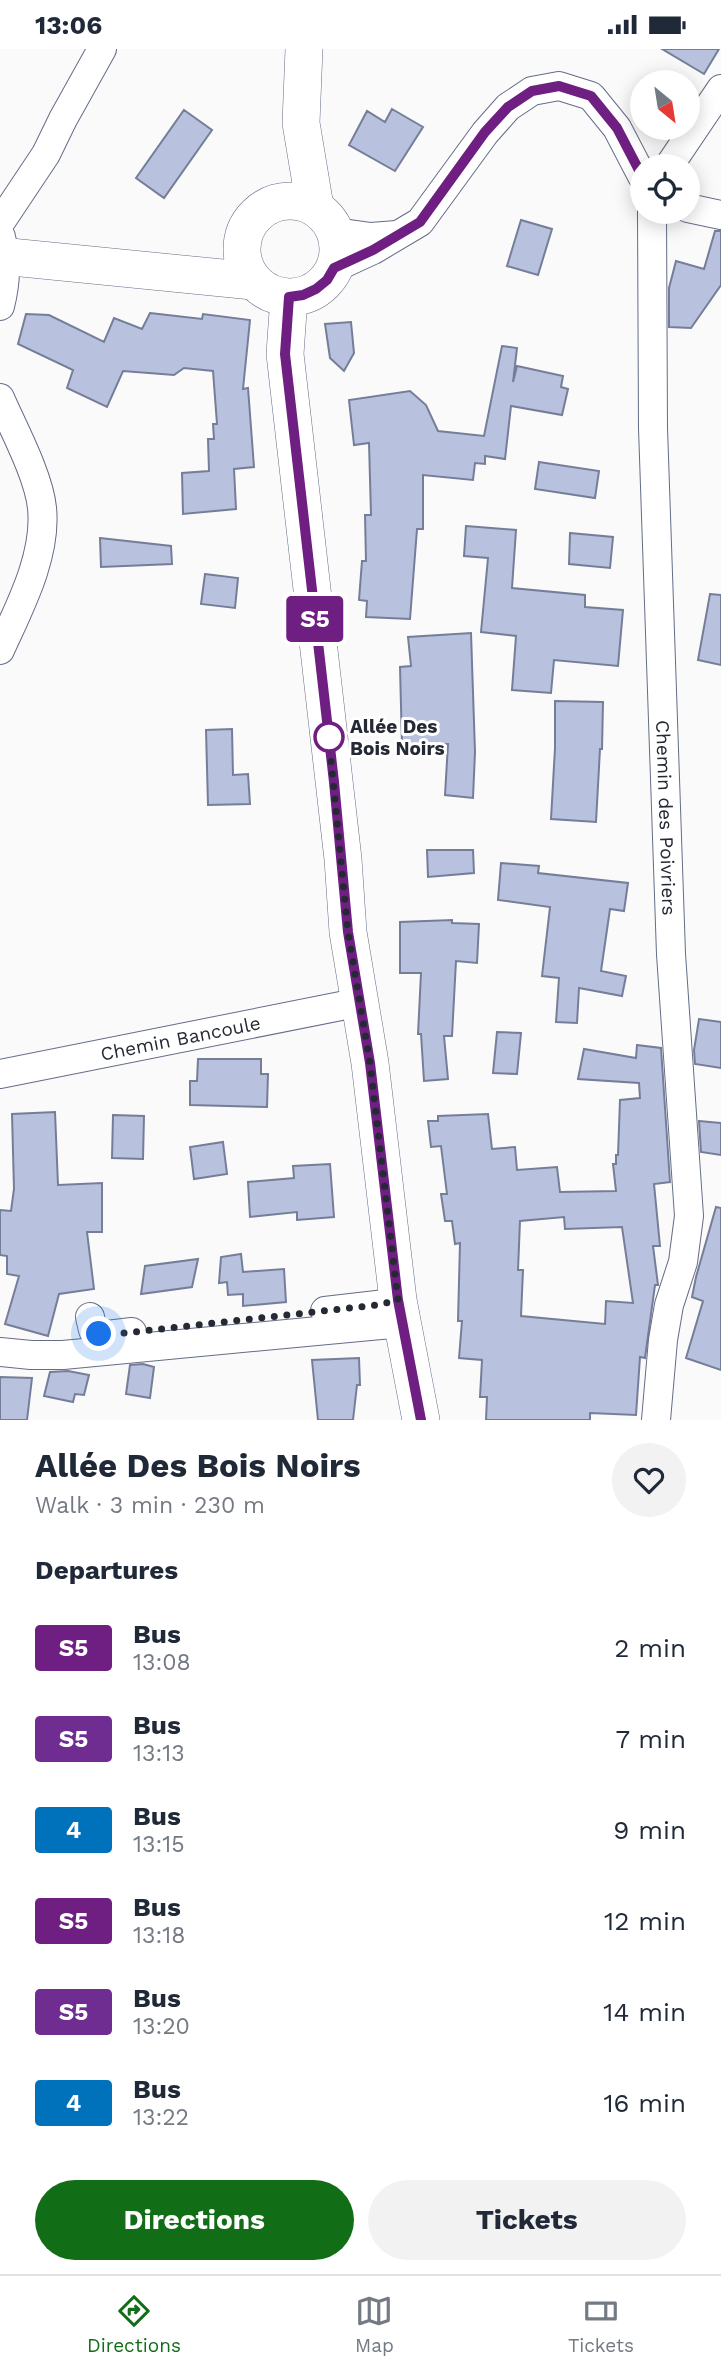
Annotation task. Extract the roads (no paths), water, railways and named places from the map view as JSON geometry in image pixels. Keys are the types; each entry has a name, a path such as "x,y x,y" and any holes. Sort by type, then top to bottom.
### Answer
{"main road":[{"path":"269,205 291,156 301,123 304,49"},
{"path":"301,123 325,219 338,244 334,268 327,280 303,295 276,295 263,290 253,281 242,259 243,235 257,212 269,205 292,201 325,219"},
{"path":"161,272 243,235"},
{"path":"1,242 161,272 253,281"},
{"path":"289,297 285,354 334,782 348,932 370,1063 400,1311 421,1420"}],"street":[{"path":"0,306 6,282 1,242 69,107 102,49"},
{"path":"334,268 373,250 420,222 485,132 508,107 532,91 559,86 591,96 617,128 631,154"},
{"path":"677,154 721,89"},
{"path":"700,211 721,215"},
{"path":"325,219 371,237 399,235"},
{"name":"Chemin des Poivriers","path":"652,224 653,428 670,926 689,1216 683,1262 669,1305 663,1340 656,1420"},
{"path":"0,398 33,477 42,507 40,543 29,586 0,650"},
{"name":"Chemin Bancoule","path":"0,1074 361,1002"},
{"path":"90,1317 93,1330 107,1335 377,1305 400,1311"},
{"path":"0,1352 63,1355 400,1311"}],"place":[{"name":"Allée Des Bois Noirs","path":"329,737"}]}
